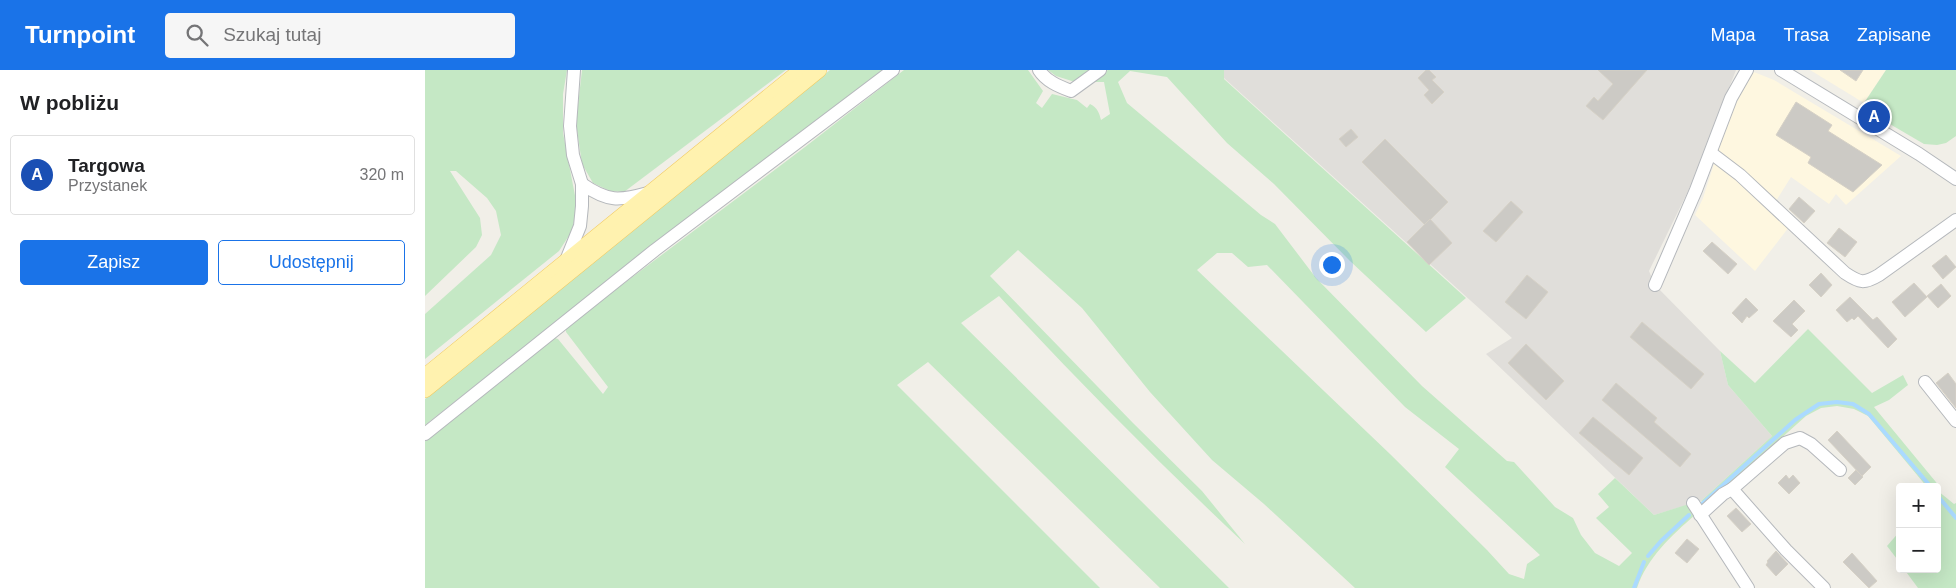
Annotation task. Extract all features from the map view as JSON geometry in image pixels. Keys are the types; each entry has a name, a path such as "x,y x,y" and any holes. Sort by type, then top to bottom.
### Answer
{"main road":[{"path":"425,376 801,70"},
{"path":"425,390 819,70"}],"street":[{"path":"565,262 580,226 583,206 582,184 575,163 570,135 574,70"},
{"path":"425,434 655,250 893,70"},
{"path":"1039,70 1043,76 1055,84 1071,91 1100,70"},
{"path":"1655,285 1711,153 1731,98 1747,70"},
{"path":"1781,70 1911,148 1956,179"},
{"path":"1711,153 1740,175 1845,273 1856,280 1867,282 1879,275 1956,220"},
{"path":"582,184 594,192 611,199 625,199 651,193"},
{"path":"1925,382 1956,421"},
{"path":"1701,515 1723,494 1732,489 1785,443 1800,438 1811,444 1840,470"},
{"path":"1732,489 1786,550 1824,588"},
{"path":"1693,503 1748,588"}],"shaded area":[{"path":"1224,70 1736,70 1691,185 1649,271 1655,285 1720,351 1728,385 1772,436 1701,501 1654,515 1486,354 1512,338 1224,78"},
{"path":"1810,70 1886,70 1864,103"},
{"path":"1754,72 1774,80 1901,156 1846,205 1836,194 1829,204 1791,177 1776,201 1789,227 1755,271 1695,215 1703,198 1736,96"}],"green space":[{"path":"425,70 567,70 563,94 563,133 577,206 572,231 559,251 425,359 425,314 491,255 501,235 496,211 487,198 456,171 450,171 480,218 482,235 476,247 425,296"},
{"path":"582,70 786,70 624,192 610,191 593,183 582,164 576,123"},
{"path":"830,70 883,70 690,217 425,425 425,399"},
{"path":"904,70 1028,70 1043,91 1036,103 1042,108 1052,94 1077,100 1087,108 1090,104 1099,113 1101,120 1110,114 1104,82 1093,82 1108,70 1224,70 1224,79 1466,298 1426,332 1350,261 1274,184 1227,143 1167,77 1130,71 1118,82 1127,103 1261,215 1275,224 1316,278 1422,386 1507,461 1514,462 1555,507 1573,518 1581,535 1595,553 1619,566 1632,553 1596,518 1609,507 1598,494 1615,478 1654,515 1689,504 1695,515 1661,548 1641,577 1637,588 1355,588 1264,504 1212,460 1150,392 1082,308 1018,250 990,276 1202,491 1245,544 1120,422 999,296 961,323 1229,588 1160,588 928,362 897,385 1100,588 425,588 425,441 552,337 558,339 603,394 608,387 566,332 566,327","holes":["1217,253 1232,253 1248,267 1267,265 1405,407 1459,449 1445,467 1540,555 1527,564 1524,579 1509,574 1390,454 1197,270"]},
{"path":"1048,70 1094,70 1075,82 1056,76"},
{"path":"1886,70 1956,70 1956,136 1946,143 1937,145 1924,144 1871,113 1864,103"},
{"path":"1808,329 1872,393 1903,375 1908,385 1889,400 1874,407 1937,483 1924,483 1868,416 1854,409 1837,406 1821,408 1806,416 1706,505 1701,501 1772,436 1728,385 1720,351 1755,383"},
{"path":"1941,493 1954,504 1956,503 1956,588 1918,588 1907,573 1941,573"},
{"path":"1896,536 1896,558 1887,546"}],"building":[{"path":"1426,70 1429,70 1436,77 1432,80 1444,92 1432,104 1424,95 1429,90 1418,78"},
{"path":"1598,70 1647,70 1603,120 1586,106 1594,97 1598,101 1613,84"},
{"path":"1840,70 1863,70 1856,81"},
{"path":"1796,102 1832,125 1828,131 1882,165 1853,192 1808,163 1811,157 1776,135"},
{"path":"1351,129 1358,137 1346,147 1339,139"},
{"path":"1385,139 1448,202 1425,225 1362,162"},
{"path":"1799,197 1815,211 1804,223 1789,209"},
{"path":"1511,201 1523,212 1496,242 1483,231"},
{"path":"1430,219 1452,243 1429,265 1407,242"},
{"path":"1839,228 1857,242 1845,257 1827,243"},
{"path":"1712,242 1737,264 1728,274 1703,251"},
{"path":"1946,255 1956,267 1943,279 1932,266"},
{"path":"1821,273 1832,285 1821,297 1809,285"},
{"path":"1527,275 1548,292 1526,319 1505,302"},
{"path":"1914,283 1927,297 1905,317 1892,302"},
{"path":"1941,284 1951,296 1938,308 1927,296"},
{"path":"1850,297 1873,320 1877,317 1897,339 1888,348 1858,316 1854,320 1852,318 1847,322 1836,310"},
{"path":"1746,298 1758,310 1749,318 1747,316 1742,323 1732,313"},
{"path":"1794,300 1805,311 1792,324 1798,330 1791,337 1773,321"},
{"path":"1642,322 1704,374 1691,389 1630,337"},
{"path":"1526,344 1564,381 1546,400 1508,363"},
{"path":"1948,373 1956,384 1956,408 1936,383"},
{"path":"1616,383 1657,418 1654,422 1691,454 1680,467 1602,400"},
{"path":"1593,417 1643,458 1629,475 1579,433"},
{"path":"1837,431 1871,467 1862,476 1828,440"},
{"path":"1856,470 1863,477 1855,485 1848,478"},
{"path":"1786,475 1789,479 1793,475 1800,483 1789,494 1778,483"},
{"path":"1736,508 1751,524 1742,532 1727,516"},
{"path":"1687,539 1699,549 1687,563 1675,553"},
{"path":"1776,551 1788,564 1776,576 1766,565 1767,561"},
{"path":"1852,553 1877,581 1869,588 1843,562"}],"waterway":[{"path":"1702,504 1795,420 1819,404 1837,402 1853,404 1869,414 1928,483"},
{"path":"1941,500 1956,518"},
{"path":"1648,556 1689,515"},
{"path":"1634,588 1644,562"}],"place":[{"name":"Targowa","path":"1874,117"}]}
